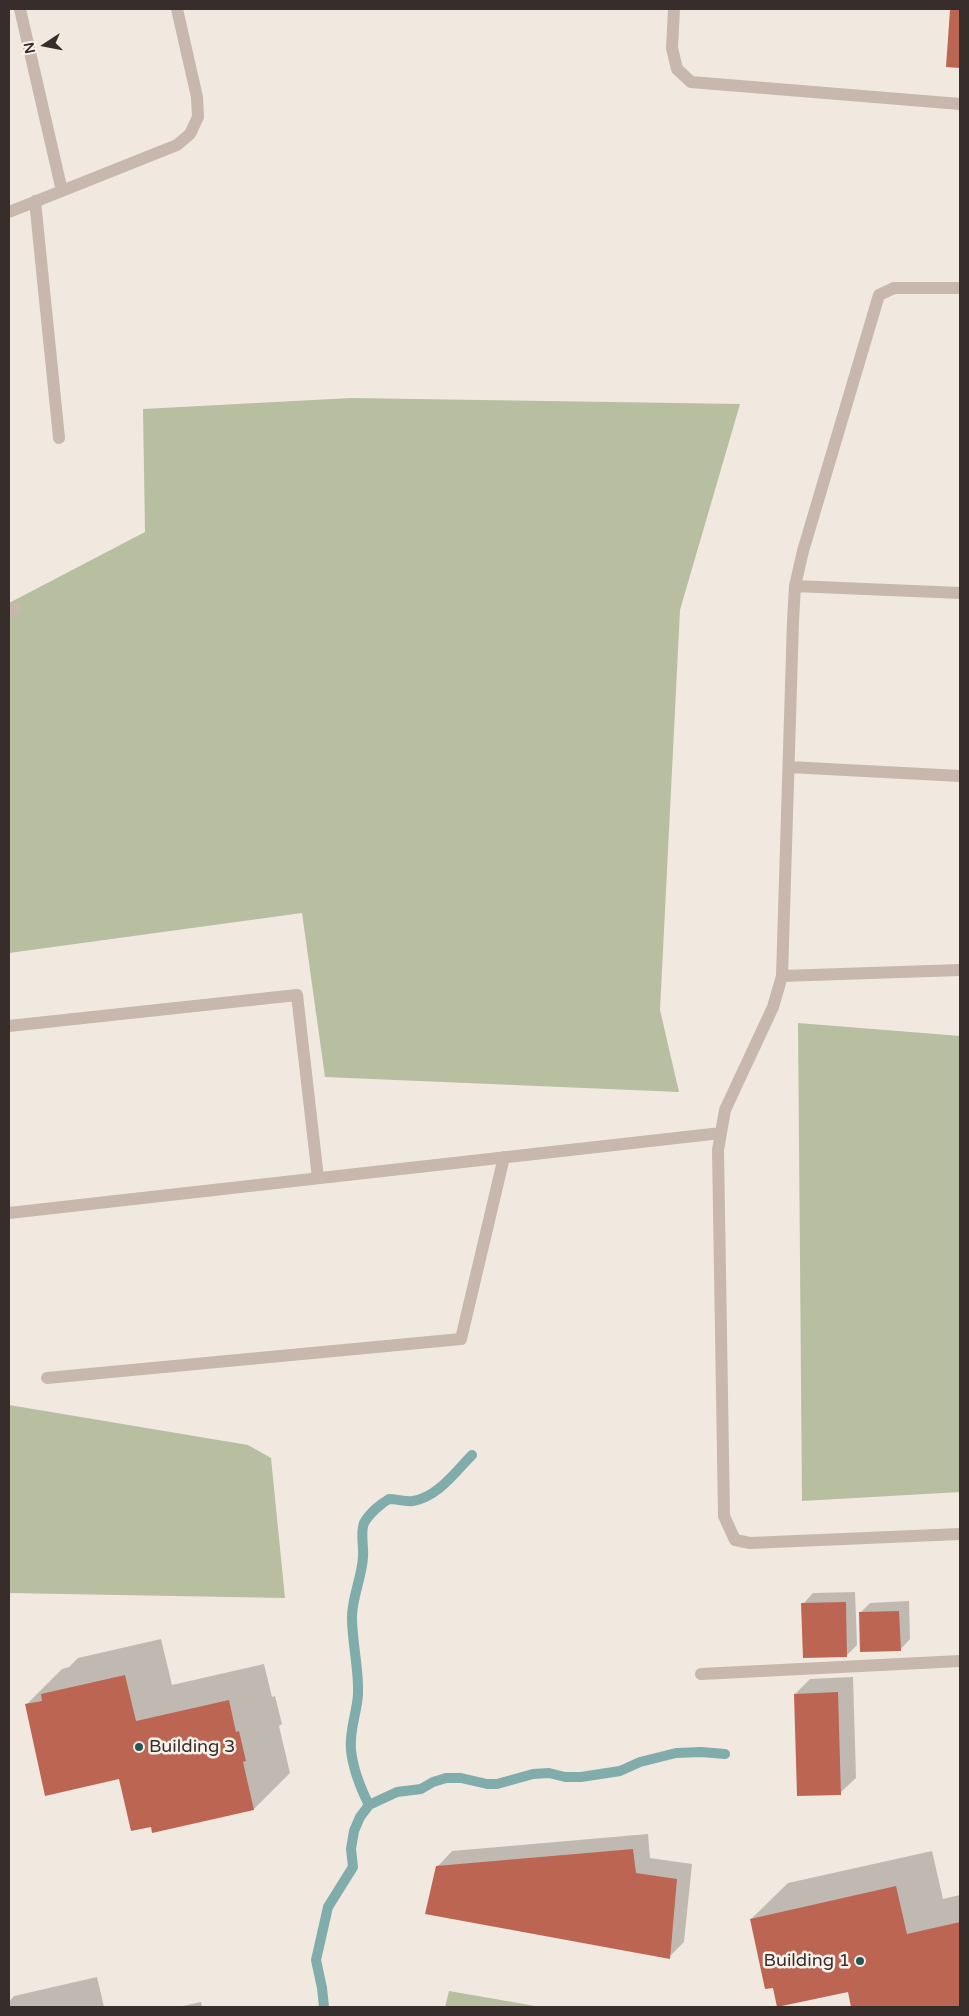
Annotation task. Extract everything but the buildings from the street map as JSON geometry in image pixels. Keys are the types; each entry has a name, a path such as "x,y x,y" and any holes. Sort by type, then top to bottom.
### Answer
{"street":[{"path":"20,9 62,191"},
{"path":"9,212 178,145 190,134 198,117 197,97 177,9"},
{"path":"674,9 672,48 675,62 677,69 691,82 960,104"},
{"path":"35,201 59,438"},
{"path":"960,288 894,288 879,295 803,551 795,586 782,976 773,1007 725,1110 718,1150 724,1516 735,1540 750,1543 960,1534"},
{"path":"795,586 960,593"},
{"path":"789,766 960,776"},
{"path":"782,976 960,970"},
{"path":"9,1026 297,995 318,1178"},
{"path":"9,1213 721,1133"},
{"path":"47,1378 461,1339 504,1157"},
{"path":"701,1674 960,1661"}],"green space":[{"path":"351,398 740,404 680,610 660,1010 679,1092 325,1077 302,913 9,953 9,603 145,532 143,409"},
{"path":"798,1023 960,1036 960,1492 802,1501"},
{"path":"9,1405 248,1445 271,1458 285,1598 9,1593"},
{"path":"449,1991 541,2007 445,2007"}],"waterway":[{"path":"369,1805 355,1771 351,1743 358,1694 352,1617 362,1564 364,1523 378,1506 389,1499 413,1501 431,1494 446,1482 472,1455"},
{"path":"324,2007 316,1960 328,1907 353,1867 351,1849 354,1831 360,1817 369,1805 397,1792 421,1789 433,1782 446,1778 461,1778 487,1784 497,1784 533,1774 549,1773 565,1777 581,1777 620,1771 640,1762 676,1753 701,1752 725,1754"}],"place":[{"name":"Building 3","path":"139,1747"},
{"name":"Building 1","path":"860,1961"}]}
